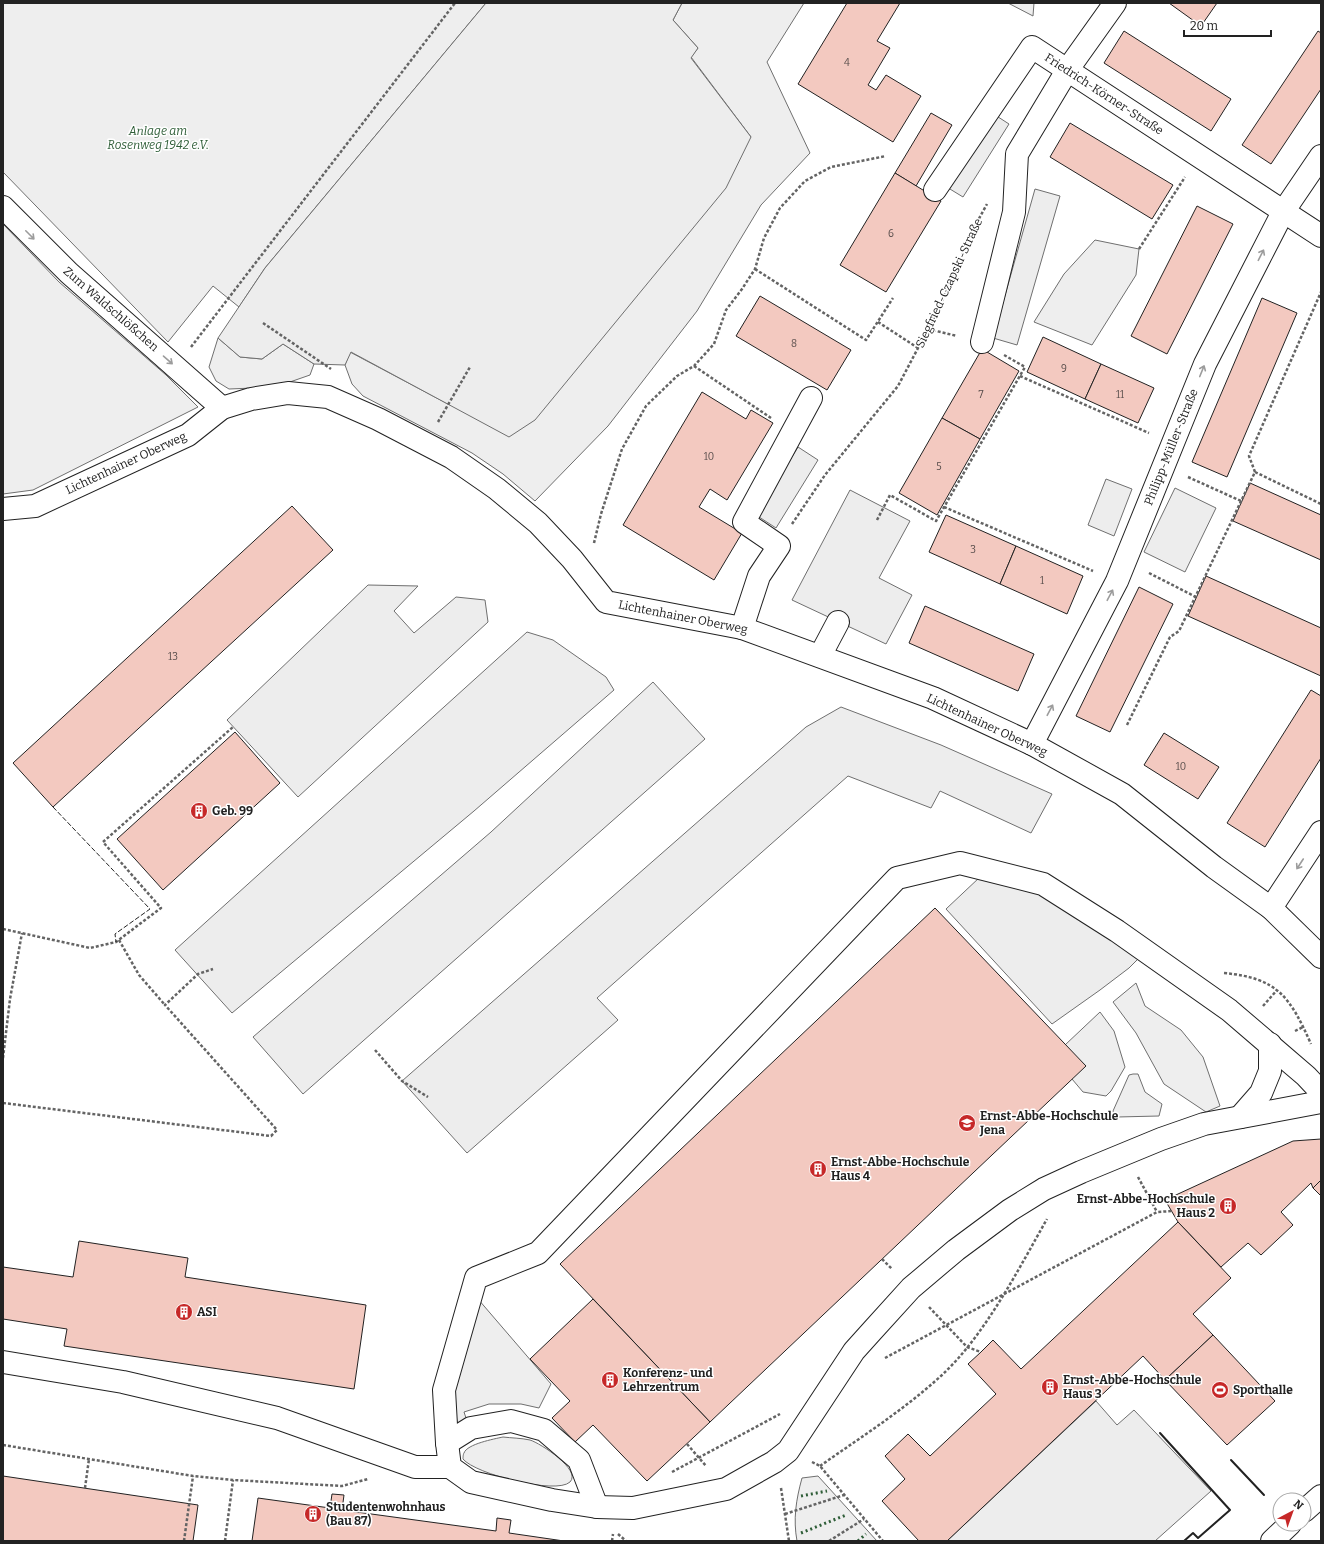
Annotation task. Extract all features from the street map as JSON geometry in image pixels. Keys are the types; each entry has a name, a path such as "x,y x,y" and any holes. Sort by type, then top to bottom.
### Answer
{"street":[{"path":"982,342 1014,212 1016,154 1068,69 1115,3"},
{"name":"Friedrich-Körner-Straße","path":"935,190 1032,47 1068,69 1198,157 1321,236"},
{"name":"Philipp-Müller-Straße","path":"1032,744 1117,581 1205,364 1283,212 1321,156"},
{"name":"Zum Waldschlößchen","path":"3,207 69,274 176,366 222,408"},
{"name":"Lichtenhainer Oberweg","path":"3,509 35,506 188,435 222,408 251,399 288,393 328,397 378,419 451,457 497,489 538,523 606,602 742,628 933,698 1032,744 1122,794 1214,867 1271,908 1321,957"},
{"path":"742,628 759,576 779,546 744,522 811,398"},
{"path":"820,656 838,622"},
{"path":"1271,908 1321,832"},
{"path":"450,1467 444,1390 476,1278 538,1253 897,878 960,863 1043,884 1123,935 1229,1010 1306,1076 1321,1092"},
{"path":"1240,1117 1260,1093 1270,1071 1270,1044"},
{"path":"3,1362 123,1382 277,1418 415,1467 450,1467 470,1482 552,1500 597,1507 633,1508 726,1489 774,1462 788,1451 854,1351 911,1288 966,1242 1010,1210 1044,1189 1126,1154 1204,1124 1321,1102"},
{"path":"447,1443 471,1428 511,1421 544,1430 579,1460 597,1507"},
{"path":"1312,1504 1321,1496"},
{"path":"1272,1541 1282,1532"}],"path":[{"path":"176,366 455,3"},
{"path":"586,577 601,514 622,449 646,406 677,376 694,366 714,344 726,310 755,269 764,238 780,208 805,181 830,167 886,156"},
{"path":"1139,249 1198,157"},
{"name":"Siegfried-Czapski-Straße","path":"779,546 825,475 898,386 937,312 974,226 990,200"},
{"path":"755,269 866,340 893,298"},
{"path":"1321,292 1249,456 1255,472 1321,504"},
{"path":"878,322 918,348"},
{"path":"263,323 331,368"},
{"path":"877,520 890,495 936,521 1025,367 982,342 928,329"},
{"path":"694,366 793,432"},
{"path":"436,424 470,367"},
{"path":"1020,376 1173,443"},
{"path":"1164,466 1241,501"},
{"path":"1127,725 1170,637 1179,631 1255,472"},
{"path":"944,507 1117,581"},
{"path":"1125,561 1196,597"},
{"path":"3,929 90,948 116,942 161,908 102,842 233,727"},
{"path":"3,1058 10,999 22,933"},
{"path":"3,1103 271,1136 277,1130 139,975 119,940"},
{"path":"165,1005 198,974 213,969"},
{"path":"1224,973 1244,975 1262,980 1277,990 1291,1005 1312,1047"},
{"path":"375,1050 402,1081 428,1097"},
{"path":"1126,1154 1157,1212"},
{"path":"878,1361 1157,1212 1172,1211"},
{"path":"882,1541 820,1466 908,1404 942,1374 982,1328 1050,1213"},
{"path":"666,1475 782,1413"},
{"path":"3,1445 193,1476 233,1480 342,1486 371,1478"},
{"path":"85,1488 89,1459"},
{"path":"774,1462 782,1494 789,1541"},
{"path":"184,1541 193,1476"},
{"path":"225,1541 233,1480"},
{"path":"785,1514 844,1495"},
{"path":"829,1541 864,1519"},
{"path":"612,1541 614,1531"}],"green space":[{"name":"Anlage am Rosenweg 1942 e.V.","path":"3,3 486,3 265,268 239,307 213,286 168,342 3,172"},
{"path":"682,3 804,3 767,62 810,153 761,205 697,311 608,426 535,501 503,474 472,453 363,396 352,384 345,365 350,352 448,404 751,137 691,57 698,48 673,20"},
{"path":"1008,3 1034,3 1033,16"},
{"path":"3,224 59,282 166,375 198,407 33,490 3,494"},
{"path":"1095,240 1139,249 1136,275 1092,345 1034,322 1064,274"},
{"path":"218,338 240,357 262,359 283,344 314,364 310,375 287,383 253,388 229,389 216,381 209,367"},
{"path":"1136,983 1145,1006 1181,1030 1203,1057 1220,1106 1206,1112 1164,1084 1136,1033 1113,1002"},
{"path":"1100,1012 1114,1031 1125,1067 1111,1091 1106,1096 1083,1092 1072,1079 1065,1045"},
{"path":"1138,1074 1145,1092 1162,1104 1159,1116 1117,1117 1114,1115 1113,1111 1129,1075"},
{"path":"478,1299 551,1384 539,1408 521,1404 489,1404 464,1412 467,1421 457,1424 453,1376"},
{"path":"503,1437 530,1440 550,1451 565,1464 570,1471 572,1477 570,1482 562,1485 549,1486 516,1481 483,1471 470,1465 463,1459 466,1450 470,1447 481,1442"},
{"path":"818,1476 877,1541 797,1541 795,1525 796,1510 802,1478"}],"shaded area":[{"path":"486,3 682,3 673,20 698,48 691,58 751,137 726,188 535,420 509,437 351,352 345,365 314,364 283,344 262,359 240,357 218,338 265,268"},
{"path":"992,113 1009,124 963,197 945,186"},
{"path":"1035,189 1060,196 1017,345 993,338"},
{"path":"798,447 818,460 776,528 756,515"},
{"path":"1106,479 1132,489 1114,536 1088,525"},
{"path":"1175,488 1216,508 1185,572 1144,552"},
{"path":"850,490 910,521 879,578 912,595 886,644 792,600"},
{"path":"368,585 418,586 394,611 414,633 456,597 485,600 488,622 298,797 227,720"},
{"path":"527,632 553,640 606,677 614,690 474,811 232,1013 175,950"},
{"path":"653,682 705,739 303,1094 253,1037 491,832"},
{"path":"841,707 941,745 1052,794 1031,833 940,791 931,808 848,776 597,998 618,1020 467,1153 402,1081 806,727"},
{"path":"980,877 1042,895 1141,956 1129,968 1052,1024 946,909"},
{"path":"1096,1401 1117,1425 1134,1410 1211,1491 1155,1541 947,1541"}],"building":[{"path":"847,3 900,3 877,41 890,48 868,85 876,90 886,75 921,96 893,142 798,84"},
{"path":"1169,3 1217,3 1201,26"},
{"path":"1124,31 1231,99 1211,131 1104,63"},
{"path":"1318,31 1321,33 1321,89 1271,164 1242,145"},
{"path":"931,113 952,125 916,186 895,173"},
{"path":"1070,123 1173,185 1152,219 1050,157"},
{"path":"895,173 941,201 886,292 840,265"},
{"path":"1197,206 1233,224 1167,354 1131,336"},
{"path":"760,296 851,350 827,390 736,336"},
{"path":"1262,298 1297,313 1227,477 1192,462"},
{"path":"1043,337 1101,364 1085,399 1027,372"},
{"path":"982,349 1019,371 980,439 942,418"},
{"path":"1101,364 1154,388 1138,423 1085,399"},
{"path":"702,392 746,419 751,410 773,423 727,500 710,489 699,507 742,533 714,580 623,525"},
{"path":"942,418 980,439 937,515 899,493"},
{"path":"1250,483 1321,515 1321,560 1233,521"},
{"path":"292,506 333,550 53,807 13,763"},
{"path":"946,515 1016,546 1000,584 929,552"},
{"path":"1016,546 1083,576 1067,614 1000,584"},
{"path":"1206,576 1321,628 1321,676 1188,616"},
{"path":"1139,587 1173,604 1110,732 1076,716"},
{"path":"925,606 1034,654 1018,691 909,643"},
{"path":"1311,690 1321,696 1321,758 1265,847 1227,823"},
{"name":"Geb. 99","path":"235,732 280,783 163,890 117,839"},
{"path":"1164,733 1219,767 1198,799 1144,765"},
{"name":"Ernst-Abbe-Hochschule Haus 4","path":"935,908 1086,1066 710,1422 560,1264"},
{"name":"Ernst-Abbe-Hochschule Haus 2","path":"1321,1139 1321,1180 1313,1188 1311,1183 1281,1212 1293,1225 1261,1255 1248,1243 1221,1267 1178,1222 1165,1200 1293,1141"},
{"path":"1321,1180 1321,1196 1313,1188"},
{"name":"Ernst-Abbe-Hochschule Haus 3","path":"1178,1222 1231,1278 1193,1314 1213,1335 1165,1380 1143,1356 947,1541 919,1541 882,1501 905,1479 885,1456 908,1434 930,1456 996,1394 968,1364 993,1340 1021,1369"},
{"name":"ASI","path":"79,1241 188,1258 185,1277 366,1305 354,1389 64,1346 67,1329 3,1319 3,1267 73,1277"},
{"name":"Konferenz- und Lehrzentrum","path":"593,1299 710,1422 647,1481 593,1425 575,1442 552,1418 570,1401 530,1359"},
{"name":"Sporthalle","path":"1213,1335 1275,1401 1227,1445 1165,1380"},
{"path":"3,1476 198,1505 193,1541 3,1541"},
{"name":"Studentenwohnhaus (Bau 87)","path":"332,1494 344,1495 342,1510 496,1531 497,1518 511,1520 509,1533 564,1541 252,1541 258,1498 330,1508"}],"hedge":[{"path":"801,1496 827,1491"},
{"path":"801,1533 846,1515"},
{"path":"858,1541 866,1534"}],"fence":[{"path":"53,807 150,909 115,934 116,942"}],"wall":[{"path":"1160,1433 1230,1510 1198,1538 1193,1533 1184,1541"},
{"path":"1231,1460 1264,1495"}],"place":[{"name":"Geb. 99","path":"199,811"},
{"name":"Ernst-Abbe-Hochschule Jena","path":"967,1123"},
{"name":"Ernst-Abbe-Hochschule Haus 4","path":"818,1169"},
{"name":"Ernst-Abbe-Hochschule Haus 2","path":"1228,1206"},
{"name":"ASI","path":"184,1312"},
{"name":"Konferenz- und Lehrzentrum","path":"610,1380"},
{"name":"Ernst-Abbe-Hochschule Haus 3","path":"1050,1387"},
{"name":"Sporthalle","path":"1220,1390"},
{"name":"Studentenwohnhaus (Bau 87)","path":"313,1514"}]}
